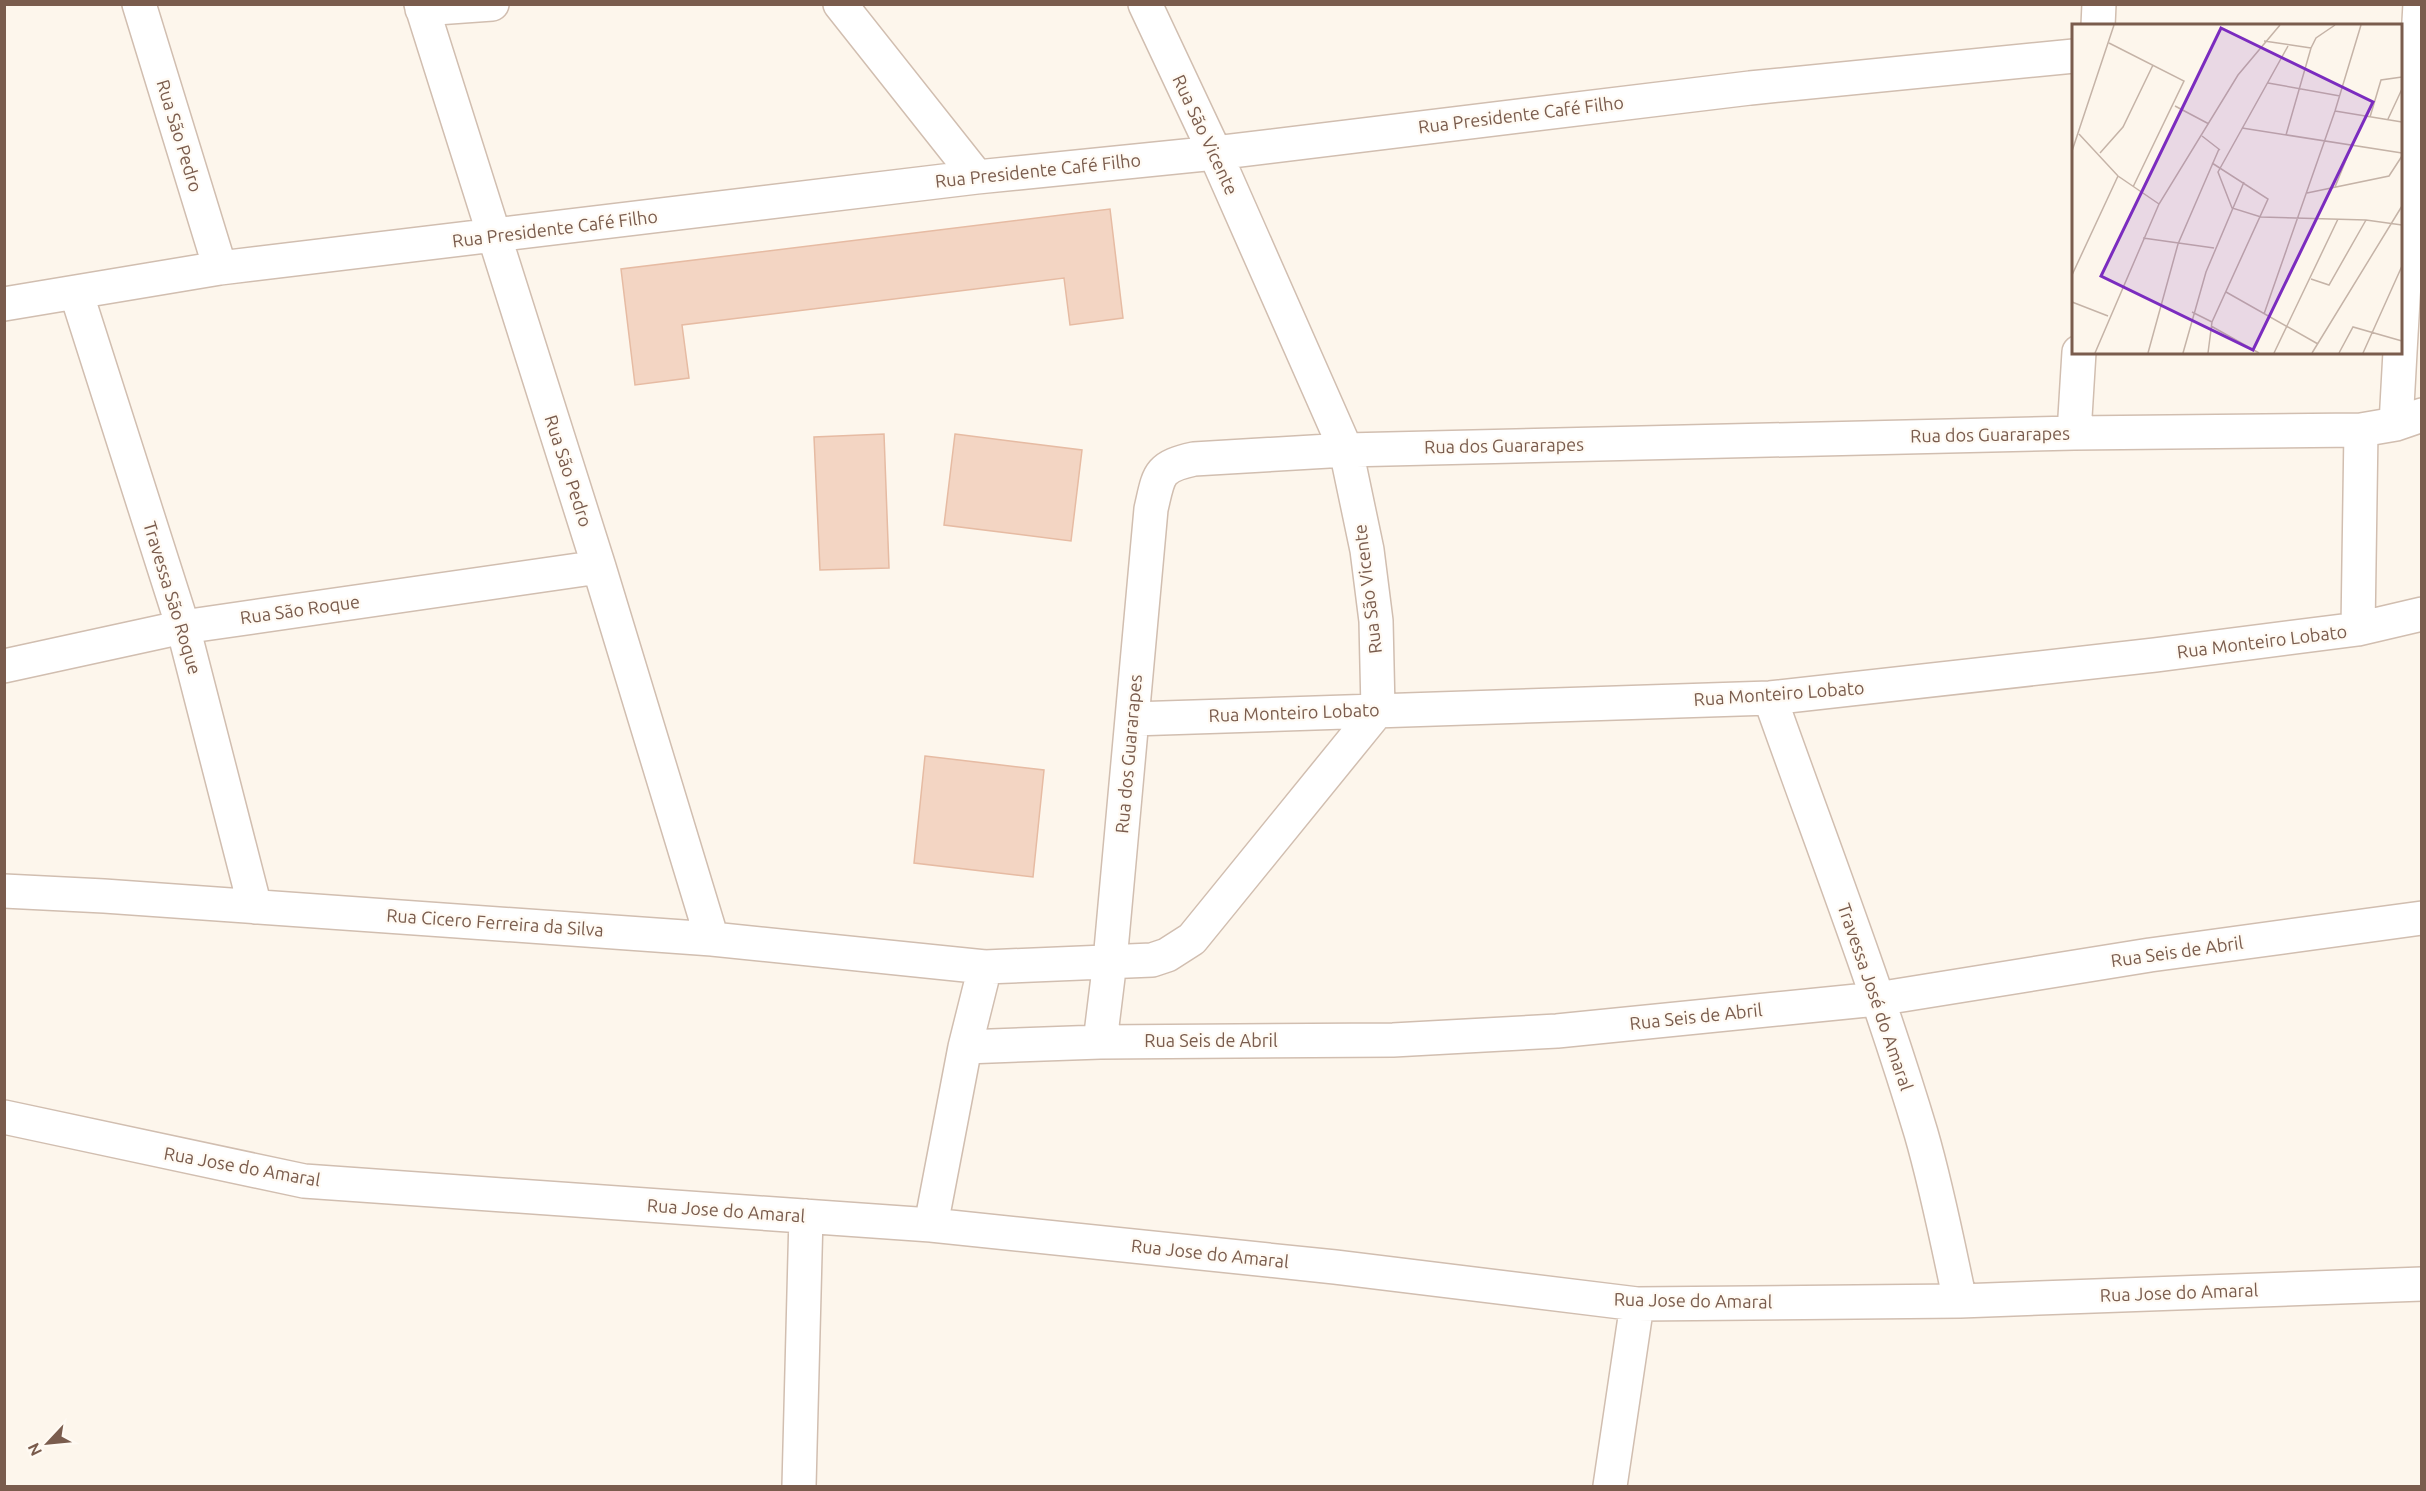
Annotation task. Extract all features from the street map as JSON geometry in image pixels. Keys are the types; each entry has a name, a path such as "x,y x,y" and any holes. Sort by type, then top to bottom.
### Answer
{"street":[{"name":"Rua São Pedro","path":"139,4 220,268"},
{"path":"422,7 492,4"},
{"path":"840,4 977,177"},
{"name":"Rua São Vicente","path":"1145,4 1215,153 1346,450 1367,550 1376,621 1378,710"},
{"path":"2098,24 2099,4"},
{"path":"2402,317 2420,4"},
{"name":"Rua São Pedro","path":"422,7 712,939"},
{"name":"Rua Presidente Café Filho","path":"4,304 220,268 977,177 1215,153 1750,88 2072,56"},
{"name":"Travessa São Roque","path":"76,292 183,627 255,907"},
{"path":"2074,433 2079,354"},
{"path":"2400,354 2409,419"},
{"name":"Rua dos Guararapes","path":"1100,1042 1110,961 1151,509 1157,480 1162,472 1174,464 1194,459 1346,450 2074,433 2361,430 2409,419"},
{"path":"2358,629 2361,430"},
{"name":"Rua São Roque","path":"4,666 183,627 598,567"},
{"name":"Rua Monteiro Lobato","path":"1132,719 1770,698 2143,657 2358,629 2421,614"},
{"name":"Travessa José do Amaral","path":"1770,698 1924,1143 1960,1301"},
{"path":"931,1225 965,1047 985,968 1152,960 1167,955 1192,939 1378,710"},
{"name":"Rua Cicero Ferreira da Silva","path":"4,891 712,939 985,968"},
{"name":"Rua Seis de Abril","path":"965,1047 1100,1042 1393,1040 1557,1030 1876,999 2150,955 2421,918"},
{"name":"Rua Jose do Amaral","path":"4,1117 304,1181 931,1225 1335,1267 1637,1304 1960,1301 2421,1284"},
{"path":"799,1486 806,1216"},
{"path":"1611,1486 1637,1304"}],"building":[{"path":"1110,209 1123,318 1070,325 1064,278 682,325 689,378 635,385 621,269"},
{"path":"884,434 889,568 820,570 814,437"},
{"path":"955,434 1082,450 1071,541 944,525"},
{"path":"925,756 1044,770 1033,877 914,863"}]}
